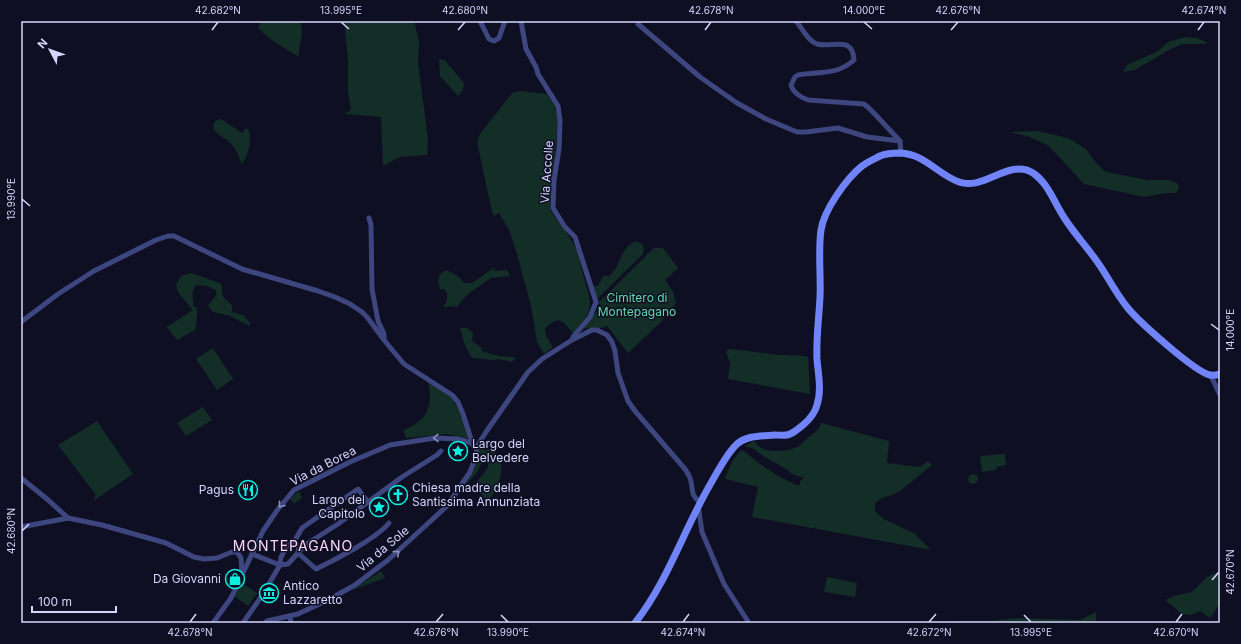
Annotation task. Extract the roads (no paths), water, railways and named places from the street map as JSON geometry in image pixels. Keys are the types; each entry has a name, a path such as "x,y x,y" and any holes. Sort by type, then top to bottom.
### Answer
{"main road":[{"path":"635,623 675,557 698,505 735,446 742,440 750,437 791,434 810,420 814,413 818,404 820,382 817,358 817,330 820,299 820,233 823,222 836,197 848,181 862,166 887,153 910,154 922,158 956,180 966,184 980,182 1010,170 1027,170 1034,174 1043,182 1065,220 1097,260 1127,307 1138,319 1184,359 1202,372 1211,376 1220,374"}],"street":[{"path":"480,21 489,39 494,42 499,38 505,21"},
{"name":"Via Accolle","path":"522,21 526,49 538,74 558,106 560,121 559,150 554,180 553,208 565,227 575,237 596,302 590,317 572,340"},
{"path":"796,21 809,38 817,44 840,44 850,47 854,60 846,67 834,71 798,75 795,77 791,85 792,90 800,97 808,100 864,104 900,141 902,153"},
{"path":"638,24 700,77 737,103 766,119 797,132 838,128 867,137 900,141"},
{"path":"369,218 371,226 372,289 378,321 384,334 384,340"},
{"path":"21,322 58,294 94,271 156,240 174,236 242,269 335,297 362,312 404,364 452,395 458,402 475,447"},
{"path":"475,447 528,372 542,359 572,340 592,330 597,330 607,335 613,346 618,373 628,401 685,469 690,478 692,493 698,505 702,532 724,584 749,623"},
{"path":"1211,376 1220,395"},
{"name":"Via da Borea","path":"213,623 233,596 263,531 288,497 298,488 350,462 390,445 435,438 458,439 471,442 475,447"},
{"name":"Via da Sole","path":"265,623 314,607 354,586 400,550 447,506 470,472 477,454 475,447"},
{"path":"252,554 280,565 288,564 305,545 312,542 402,477 441,451"},
{"path":"21,478 68,518"},
{"path":"242,623 262,595 280,565 281,558 286,548 289,544 294,542 302,528 358,489 368,502"},
{"path":"21,527 68,518 102,525 166,544 194,557 204,559 217,558 232,552 237,552 241,558 242,574"},
{"path":"299,553 316,569 328,564 384,530 389,523"},
{"path":"294,542 300,547 299,553"},
{"path":"290,616 291,623"}],"place":[{"name":"Largo del Belvedere","path":"458,451"},
{"name":"Pagus","path":"248,490"},
{"name":"Chiesa madre della Santissima Annunziata","path":"398,495"},
{"name":"Largo del Capitolo","path":"379,507"},
{"name":"Da Giovanni","path":"235,579"},
{"name":"Antico Lazzaretto","path":"269,593"}],"district":[{"name":"MONTEPAGANO","path":"293,546"}],"park label":[{"name":"Cimitero di Montepagano","path":"637,305"}]}
